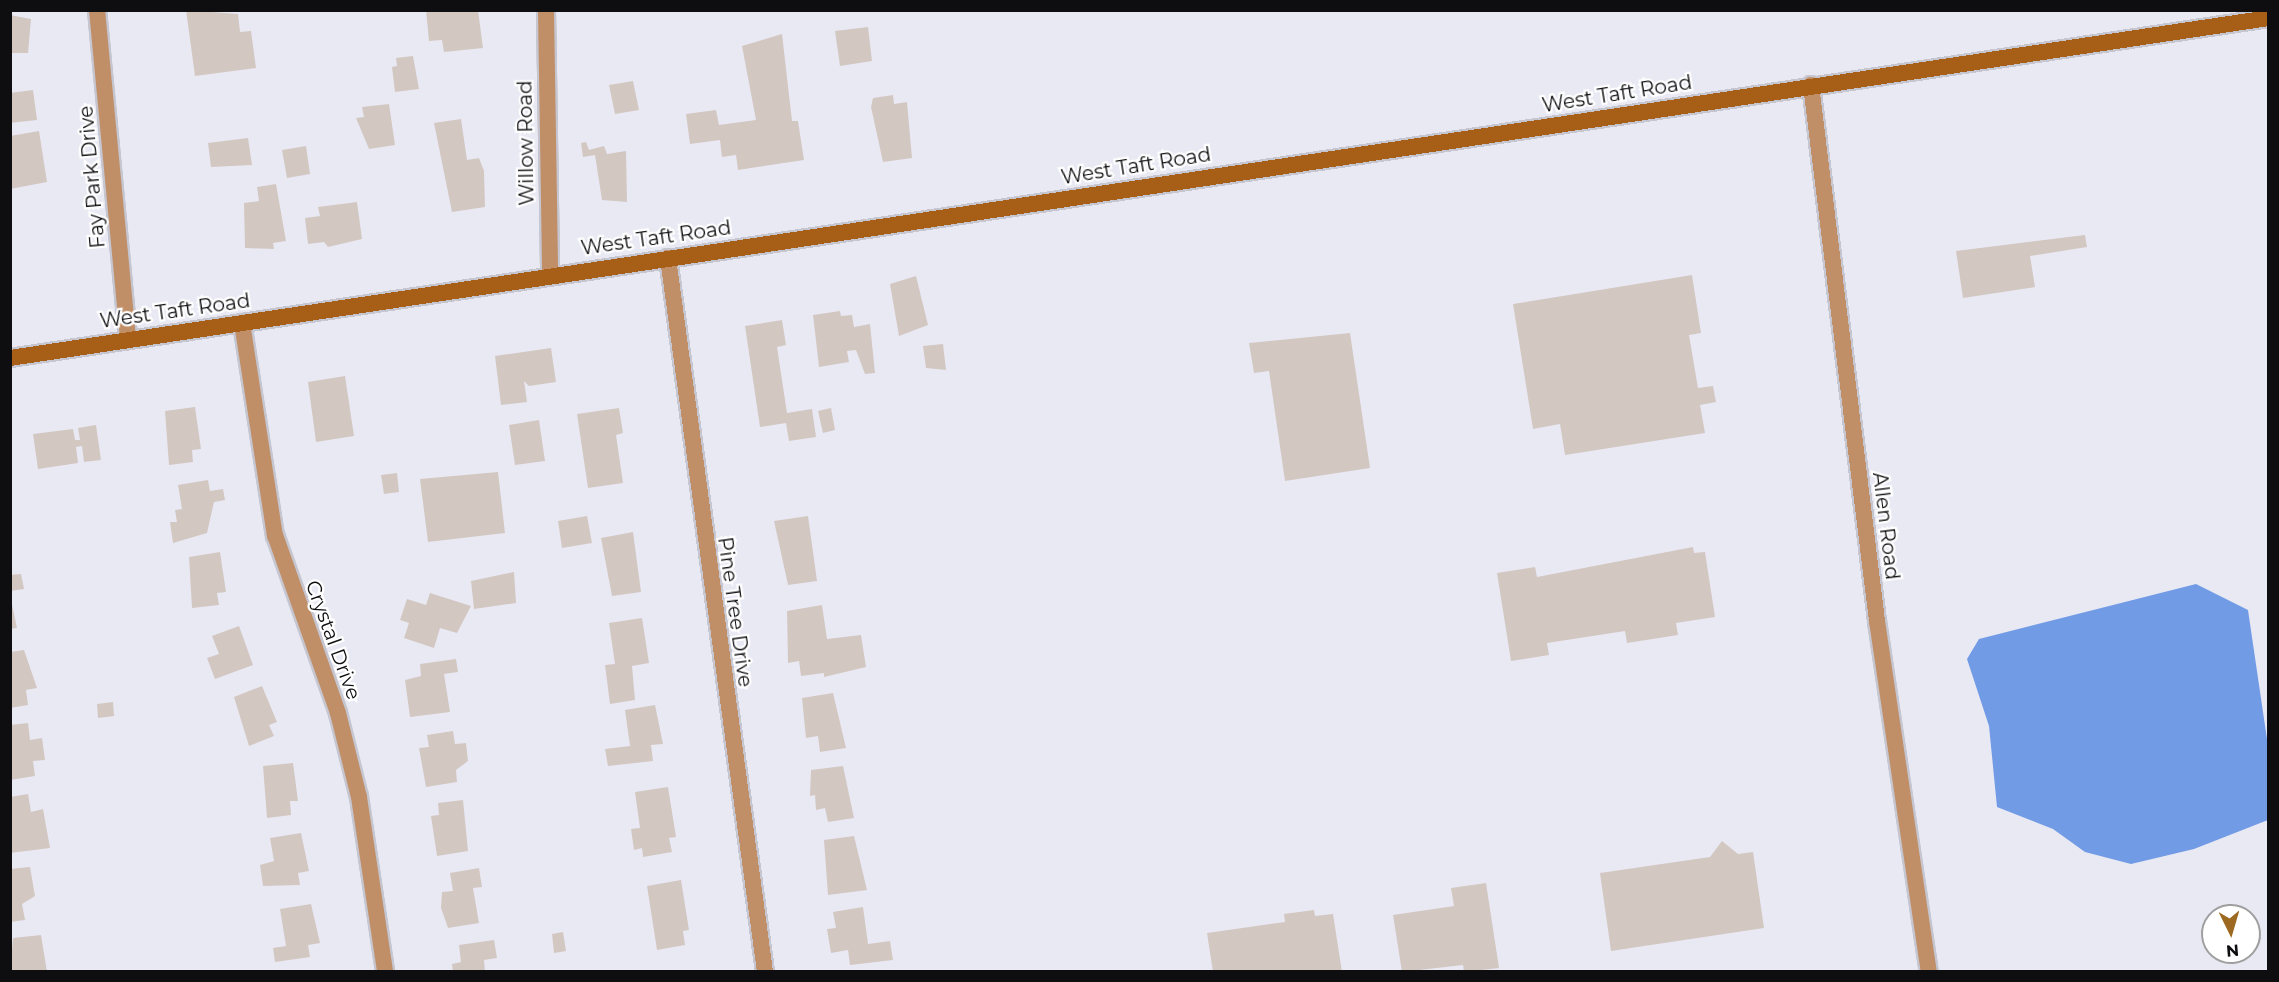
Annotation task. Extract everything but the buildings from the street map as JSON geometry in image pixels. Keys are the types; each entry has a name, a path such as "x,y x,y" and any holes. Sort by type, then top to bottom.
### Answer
{"main road":[{"name":"West Taft Road","path":"10,357 550,274 2268,18"}],"street":[{"name":"Fay Park Drive","path":"97,10 128,339"},
{"name":"Willow Road","path":"546,10 550,274"},
{"name":"Allen Road","path":"1811,85 1877,621 1929,972"},
{"name":"Pine Tree Drive","path":"668,258 765,972"},
{"name":"Crystal Drive","path":"242,323 275,535 338,713 358,797 385,972"}],"water":[{"path":"2196,584 2248,610 2268,746 2268,820 2194,849 2131,864 2085,852 2053,829 1997,807 1989,726 1967,659 1979,639"}]}
